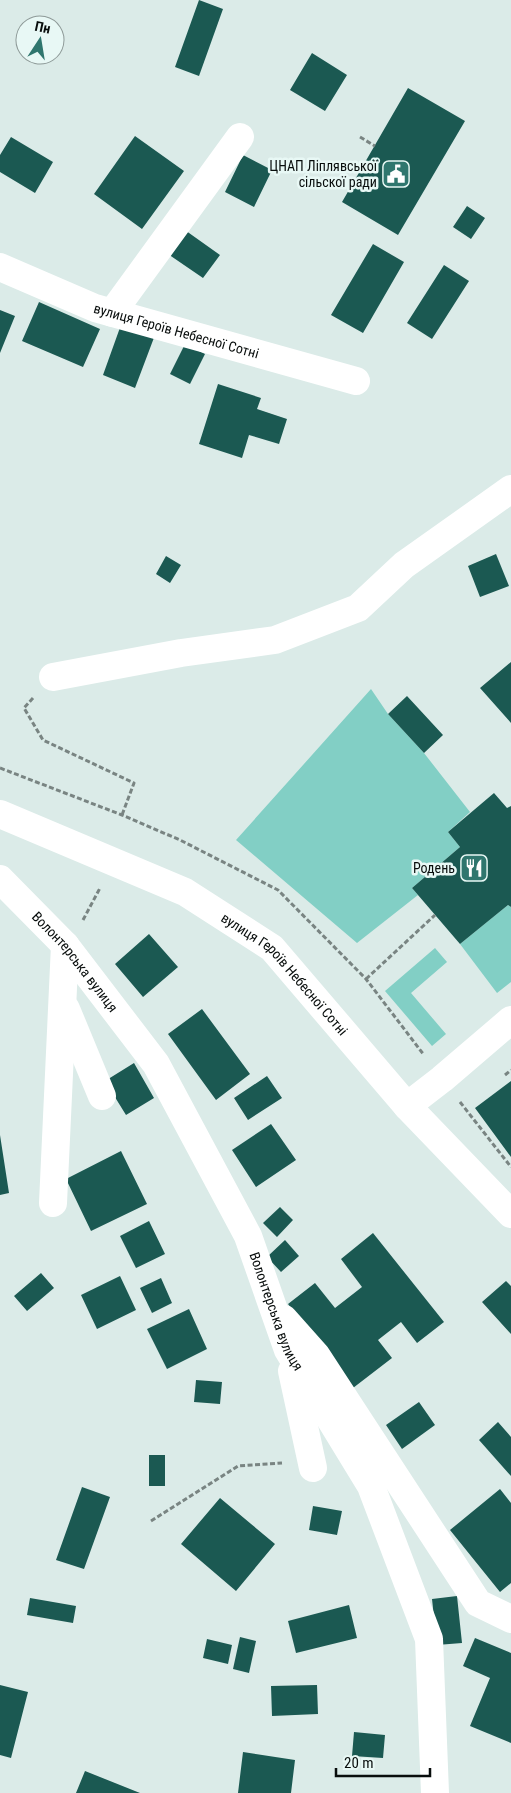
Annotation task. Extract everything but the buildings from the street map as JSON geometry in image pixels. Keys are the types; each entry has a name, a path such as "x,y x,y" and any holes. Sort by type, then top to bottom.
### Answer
{"street":[{"path":"112,313 240,137"},
{"name":"вулиця Героїв Небесної Сотні","path":"0,267 95,308 356,381"},
{"path":"53,677 181,653 274,640 358,608 404,565 511,488"},
{"name":"вулиця Героїв Небесної Сотні","path":"0,814 185,892 272,948 407,1106 511,1214"},
{"name":"Волонтерська вулиця","path":"0,878 67,948 156,1064 248,1236 288,1350 371,1486 429,1639 435,1793"},
{"path":"53,1202 67,948"},
{"path":"63,1000 102,1096"},
{"path":"407,1106 511,1020"},
{"path":"273,1308 316,1355 478,1603 511,1619"},
{"path":"288,1350 313,1468"}],"path":[{"path":"360,137 375,146"},
{"path":"53,677 24,708 43,740 134,783 122,815"},
{"path":"67,948 101,885"},
{"path":"366,979 435,915"},
{"path":"505,1075 511,1070"},
{"path":"151,1521 238,1466 285,1463 313,1468"}],"shaded area":[{"path":"371,689 388,714 424,753 470,812 448,832 460,847 412,888 418,895 357,943 236,840"},
{"path":"508,905 511,907 511,982 497,993 460,944"},
{"path":"435,948 447,962 411,993 446,1034 432,1046 385,991"}],"place":[{"name":"ЦНАП Ліплявської сільскої ради","path":"396,174"},
{"name":"Родень","path":"474,868"}]}
